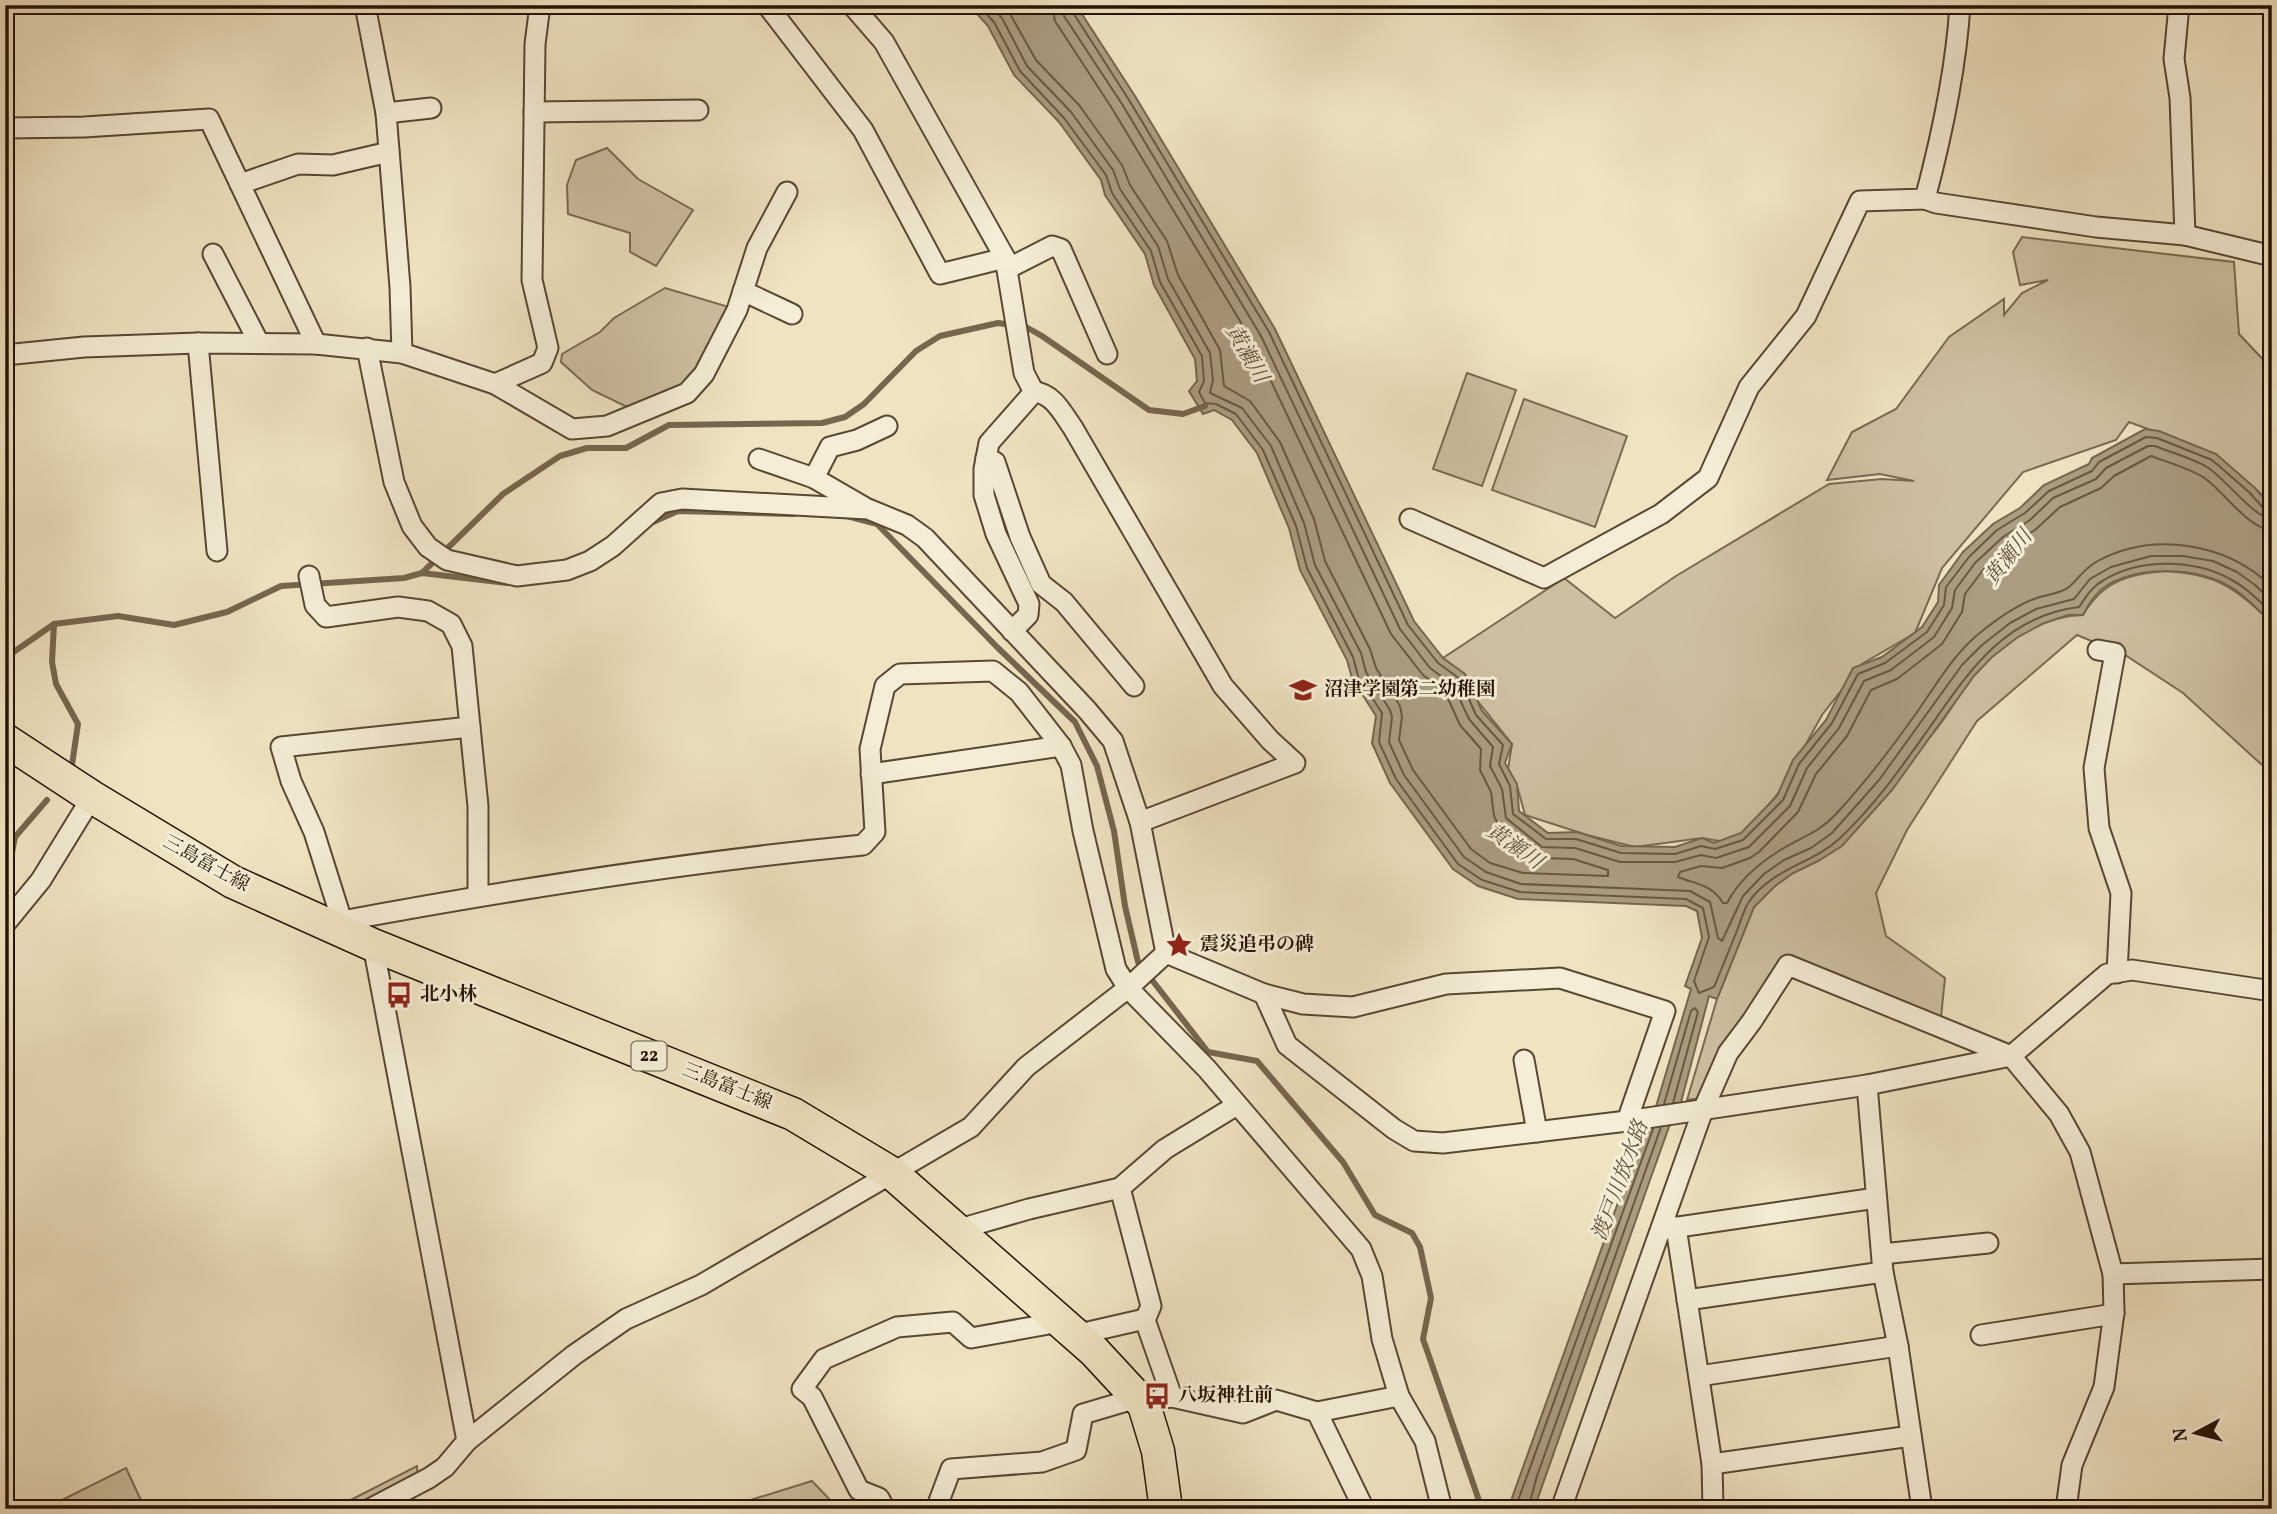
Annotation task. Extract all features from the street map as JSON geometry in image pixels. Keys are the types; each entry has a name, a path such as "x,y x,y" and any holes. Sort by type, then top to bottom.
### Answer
{"main road":[{"name":"三島富士線","path":"5,740 92,797 233,882 340,924 373,945 793,1114 893,1174 1068,1328 1139,1400 1158,1451 1166,1509"}],"street":[{"path":"365,5 386,113 400,287 402,353"},
{"path":"495,384 542,363 548,348 532,280 535,44 540,5"},
{"path":"767,5 863,130 940,274 1006,264 1052,246 1061,249 1107,354"},
{"path":"852,5 884,42 1006,264 1024,373 1034,393"},
{"path":"1926,199 1943,127 1958,36 1960,5"},
{"path":"2179,5 2174,60 2180,98 2185,235"},
{"path":"386,113 431,108"},
{"path":"534,112 698,110"},
{"path":"5,128 84,127 209,119 316,344"},
{"path":"240,184 298,164 333,165 389,152"},
{"path":"5,355 84,346 198,343 316,344 367,348 402,353 495,384 572,429 607,426 688,393 704,374 737,310 757,247 787,192"},
{"path":"1410,519 1544,578 1661,514 1708,478 1749,387 1806,316 1860,201 1926,199 1936,203 2096,227 2185,235 2272,256"},
{"path":"213,254 259,343"},
{"path":"743,291 792,314"},
{"path":"198,343 217,551"},
{"path":"367,348 394,482 412,526 428,547 447,560 517,576 567,570 590,561 613,546 661,503 682,499 868,509"},
{"path":"1012,631 1028,615 1029,604 996,534 984,495 986,458 989,443 1034,393 1042,393 1052,399 1073,428 1223,686 1269,740 1295,762 1140,822"},
{"path":"814,478 830,447 857,440 887,426"},
{"path":"986,458 995,462 1020,537 1041,584 1064,602 1134,686"},
{"path":"759,459 814,478 868,509 907,525 925,538 1113,741 1140,822 1166,953"},
{"path":"309,576 316,605 326,617 398,607 428,611 451,624 462,646 478,806 478,896"},
{"path":"2098,650 2115,653 2094,768 2099,828 2121,893 2117,973"},
{"path":"470,727 281,747 291,781 314,832 340,924 478,896 764,855 863,845 875,832 870,749 885,686 900,674 993,671 1019,692 1061,746 1071,765 1083,831 1116,969 1128,988 1175,1035 1361,1249 1372,1276 1381,1339 1399,1396 1425,1441 1441,1509"},
{"path":"871,774 1061,746"},
{"path":"5,924 41,880 92,797"},
{"path":"373,945 467,1441"},
{"path":"370,1509 445,1467 467,1441 574,1355 626,1319 701,1285 971,1127 1026,1068 1128,988 1166,953"},
{"path":"1166,953 1264,994 1303,1004 1353,1007 1446,984 1560,978 1665,1011 1628,1121"},
{"path":"1561,1509 1668,1228 1703,1110 1728,1054 1788,965 2011,1056 2059,1114 2080,1152 2113,1274 2114,1314 2104,1387 2072,1465 2066,1509"},
{"path":"1264,994 1287,1045 1394,1129 1414,1141 1443,1143 1628,1121 1867,1085 2011,1056 2107,974 2132,970 2272,991"},
{"path":"1524,1060 1537,1132"},
{"path":"1867,1085 1883,1263 1922,1509"},
{"path":"956,1230 1029,1209 1120,1188 1165,1149 1237,1105"},
{"path":"1120,1188 1151,1306 1145,1319 1172,1397"},
{"path":"1668,1228 1876,1198"},
{"path":"1668,1228 1687,1300 1712,1464 1713,1509"},
{"path":"1687,1300 1988,1243"},
{"path":"2113,1274 2272,1269"},
{"path":"1981,1335 2114,1314"},
{"path":"885,1509 879,1498 859,1490 812,1397 802,1389 824,1359 897,1327 953,1322 971,1338 1145,1319"},
{"path":"1699,1376 1898,1346"},
{"path":"936,1509 951,1469 1042,1462 1076,1450 1083,1414 1139,1400 1172,1397 1242,1413 1276,1400 1317,1412 1399,1396"},
{"path":"1317,1412 1364,1509"},
{"path":"1712,1464 1911,1436"}],"shaded area":[{"path":"607,148 638,179 693,210 656,266 630,252 630,233 568,214 567,185 576,160"},
{"path":"2022,237 2234,262 2239,334 2272,369 2272,504 2216,454 2129,422 2116,440 2023,472 1942,568 1915,633 1862,664 1822,715 1780,791 1737,844 1702,838 1635,847 1525,815 1518,789 1508,769 1512,744 1443,658 1564,578 1615,618 1676,576 1829,484 1882,479 1914,481 1880,474 1827,480 1852,432 1896,409 1949,337 2004,299 2004,315 2022,293 2048,280 2020,285 2013,252"},
{"path":"665,288 729,307 694,372 675,391 631,409 592,390 561,362 562,354 600,332 614,318"},
{"path":"1467,373 1516,390 1482,486 1433,469"},
{"path":"1524,399 1627,436 1595,527 1492,490"},
{"path":"2166,571 2199,575 2225,585 2272,623 2272,769 2262,765 2183,693 2125,655 2077,635 1977,721 1907,830 1876,893 1886,936 1945,978 1940,1027 1788,965 1708,1097 1687,1100 1717,999 1754,907 1793,873 1818,861 1919,749 1944,719 1973,676 1995,653 2037,626 2052,620 2083,615 2099,594 2118,581 2140,574"},
{"path":"417,1466 418,1484 370,1509 333,1509"},
{"path":"126,1468 145,1509 44,1509"},
{"path":"812,1481 834,1504 829,1509 706,1509 744,1502"}],"water":[{"name":"黄瀬川","path":"969,5 1076,5 1135,96 1275,329 1414,621 1443,658 1465,674 1482,711 1512,744 1505,763 1517,784 1519,811 1548,833 1577,832 1621,846 1675,847 1702,838 1714,843 1741,833 1777,796 1793,760 1826,720 1853,668 1882,657 1922,627 1938,602 1939,585 1963,552 1993,524 2020,508 2044,485 2089,464 2092,458 2145,429 2159,431 2216,454 2255,488 2272,507 2272,623 2251,602 2227,585 2213,579 2164,571 2146,572 2115,581 2096,595 2083,615 2068,615 2042,624 2018,637 1992,657 1974,676 1892,790 1842,846 1793,873 1754,907 1717,999 1709,996 1680,1106 1669,1127 1534,1509 1508,1509 1643,1133 1655,1110 1691,989 1685,986 1702,938 1697,911 1686,906 1518,899 1478,886 1453,869 1390,783 1372,743 1376,716 1352,678 1347,660 1300,570 1289,528 1257,453 1232,420 1214,410 1203,414 1189,391 1197,381 1195,359 1154,285 1145,254 1105,195 1101,180 1059,122 1014,75 988,26"}],"waterway":[{"path":"422,573 503,494 560,456 587,448 626,448 669,425 822,423 845,417 864,404 916,351 940,336 998,323 1026,327 1042,336 1149,410 1183,414 1205,406"},
{"path":"653,522 678,511 794,514"},
{"path":"847,516 877,524 997,647 1075,722 1097,766 1114,831 1125,906 1138,962 1208,1052 1257,1061 1343,1162 1375,1215 1412,1233 1420,1247 1431,1298 1423,1339 1482,1509"},
{"path":"5,658 54,624 118,616 174,625 227,612 281,586 404,578 422,573 507,583"},
{"path":"54,624 52,662 56,684 78,724 72,765"},
{"path":"5,890 15,837 47,800"}],"place":[{"name":"沼津学園第二幼稚園","path":"1303,690"},
{"name":"震災追弔の碑","path":"1179,945"},
{"name":"北小林","path":"399,995"},
{"name":"八坂神社前","path":"1157,1396"}],"water label":[{"name":"渡戸川放水路","path":"1621,1181"}]}
